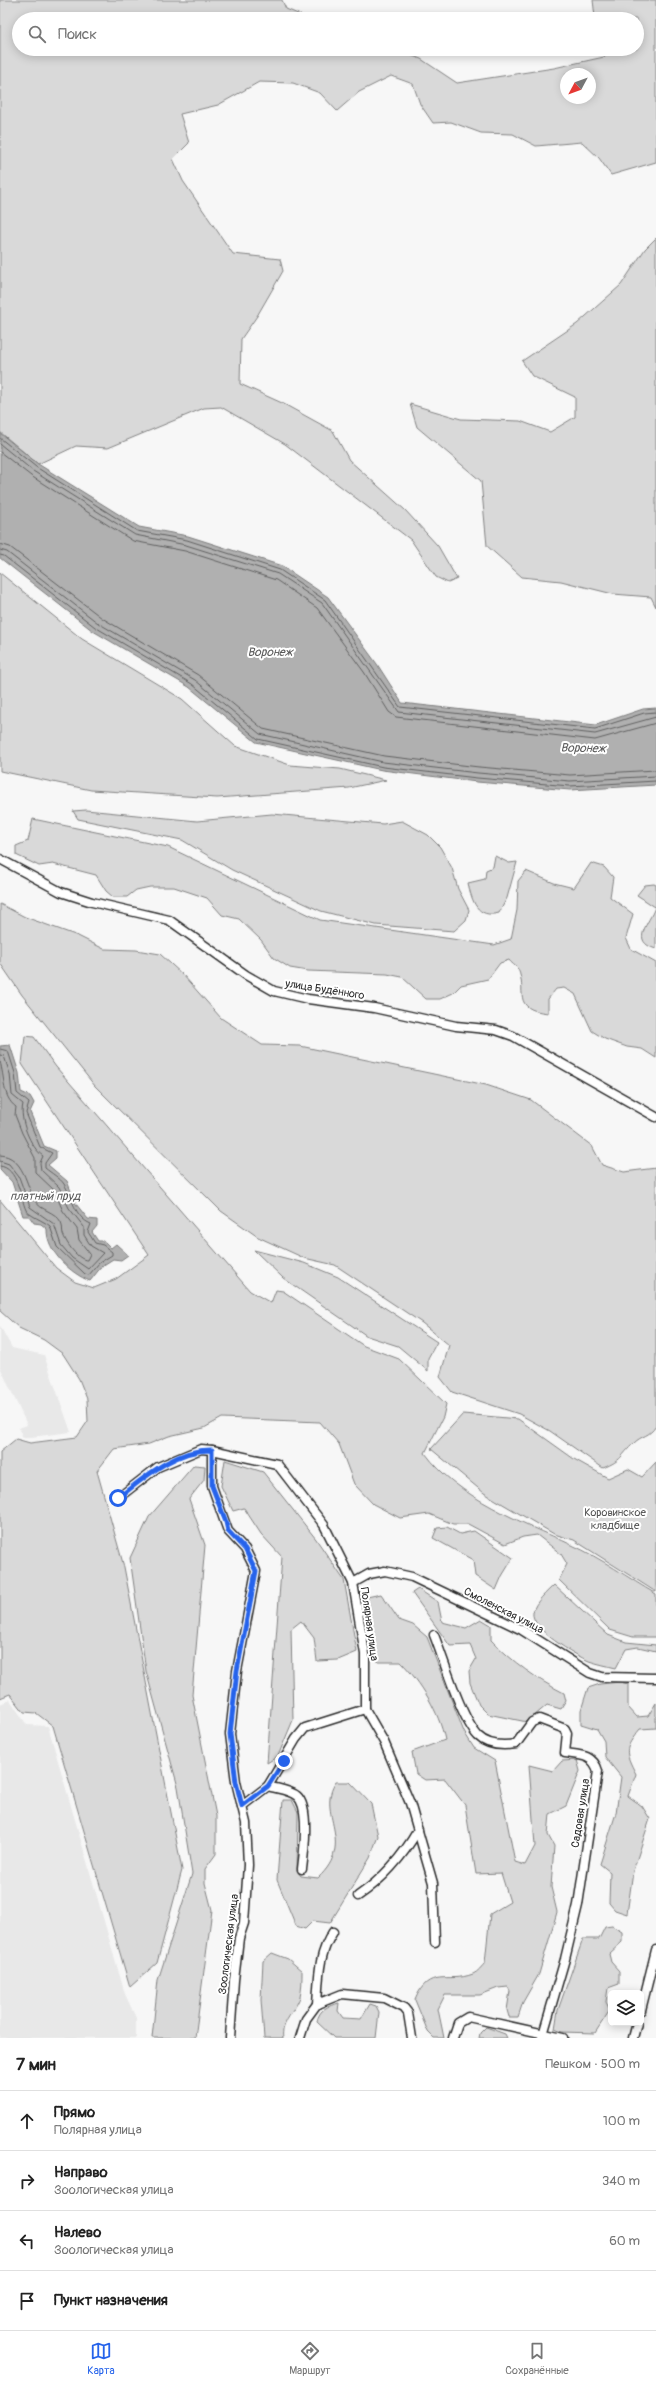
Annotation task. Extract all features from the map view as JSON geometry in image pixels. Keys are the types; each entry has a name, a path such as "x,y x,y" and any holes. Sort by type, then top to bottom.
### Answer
{"street":[{"name":"улица Будённого","path":"0,858 61,892 92,902 169,920 246,975 274,991 308,999 374,1008 444,1024 496,1030 513,1036 656,1117"},
{"name":"Полярная улица","path":"118,1498 158,1467 201,1450 212,1450 278,1464 324,1525 353,1583 365,1654 365,1709 387,1749 410,1803 433,1883 436,1942"},
{"name":"Зоологическая улица","path":"212,1450 212,1486 228,1531 245,1549 256,1571 237,1671 230,1734 236,1782 246,1824 248,1865 244,1923 239,1938 234,1980 230,2038"},
{"name":"Смоленская улица","path":"353,1583 369,1574 386,1571 412,1577 522,1630 590,1673 602,1677 656,1678"},
{"name":"Садовая улица","path":"434,1635 462,1707 478,1736 489,1743 506,1746 516,1744 532,1722 539,1719 565,1729 567,1733 565,1753 586,1756 592,1759 598,1770 578,1905 543,2036"},
{"path":"242,1806 268,1786 296,1739 305,1728 365,1709"},
{"path":"268,1786 296,1795 301,1800 305,1848 302,1869"},
{"path":"358,1896 373,1886 391,1868 418,1830"},
{"path":"300,2038 306,2019 317,2004 321,1957 325,1944 333,1932"},
{"path":"644,1998 656,1950"},
{"path":"317,2004 342,1994 384,1998 404,2008 408,2013 412,2038"},
{"path":"453,2038 458,2023 468,2017 543,2036 563,2038"},
{"path":"633,2038 637,2026"}],"shaded area":[{"path":"0,1326 12,1348 44,1355 71,1432 23,1438 19,1428 27,1425 0,1367"},
{"path":"10,1700 27,1725 48,1726 125,1994 136,2018 136,2038 0,2038 0,1704"}],"green space":[{"path":"0,0 282,0 286,9 293,12 12,12 12,56 413,56 421,59 457,83 554,68 604,56 644,56 644,12 594,12 593,0 656,0 656,162 611,175 599,158 582,142 536,146 513,134 481,133 451,122 433,123 420,104 413,84 391,76 359,92 337,111 320,93 293,83 259,82 218,105 180,114 189,143 173,159 183,181 233,254 280,259 283,271 257,316 241,339 240,384 282,403 333,431 349,460 405,510 438,546 457,579 448,583 436,577 411,540 285,444 221,407 204,408 108,448 76,446 38,464 0,432"},
{"path":"656,238 656,607 651,597 613,594 561,581 522,577 487,546 481,481 417,427 410,404 461,419 520,421 550,432 575,417 575,397 532,376 522,361 577,324 621,285 645,249"},
{"path":"0,573 82,639 182,699 235,746 290,765 340,769 386,780 349,788 217,798 91,790 0,771"},
{"path":"86,810 197,821 272,814 383,824 402,821 428,835 440,847 452,868 458,889 469,910 466,920 454,931 376,925 321,911 232,870 182,840 78,819 73,811"},
{"path":"33,819 168,847 320,920 494,945 511,939 517,910 518,881 526,871 554,883 574,888 591,863 604,867 613,877 610,897 633,914 626,938 631,949 656,963 656,1058 642,1049 627,1047 605,1039 592,1031 575,994 564,988 556,989 548,999 548,1013 529,1008 524,1003 522,998 521,977 518,969 509,960 500,963 488,979 461,985 453,993 440,999 426,999 402,977 387,974 308,971 290,968 274,958 261,940 239,919 222,915 207,898 174,887 150,887 136,890 127,897 113,897 106,891 96,875 53,864 39,866 16,855 16,846 28,841"},
{"path":"495,856 509,863 517,862 507,898 499,913 492,914 485,913 477,907 471,896 468,883 485,879 486,870 493,867"},
{"path":"645,885 656,885 656,949 648,946 642,936 655,907 637,895"},
{"path":"0,904 25,917 78,936 104,949 136,950 160,954 183,975 221,1018 262,1045 300,1046 486,1085 531,1100 592,1146 602,1165 624,1172 656,1168 656,1426 653,1430 637,1440 618,1460 603,1468 550,1431 519,1414 452,1392 440,1377 449,1345 422,1323 335,1265 304,1258 258,1237 221,1211 95,1086 22,995 0,963"},
{"path":"25,1036 34,1037 56,1067 250,1291 271,1303 276,1290 283,1291 364,1346 399,1359 446,1404 443,1417 425,1453 439,1469 473,1496 492,1507 583,1550 656,1594 656,1637 633,1637 610,1630 559,1580 567,1564 561,1554 537,1535 523,1537 505,1544 468,1524 453,1524 429,1514 400,1518 373,1504 354,1484 339,1444 320,1422 222,1418 204,1428 169,1436 149,1444 114,1449 97,1471 124,1567 182,1870 157,1963 130,1987 53,1726 36,1713 24,1712 10,1694 0,1698 0,1452 16,1439 30,1443 77,1437 88,1421 87,1399 79,1379 63,1354 44,1340 19,1328 0,1311 0,1200 56,1268 75,1282 94,1288 116,1279 149,1255 22,1064"},
{"path":"254,1250 304,1263 338,1277 437,1342 428,1358 428,1371 398,1346 367,1336 283,1278"},
{"name":"Коровинское кладбище","path":"463,1414 518,1419 574,1459 608,1478 628,1469 642,1477 656,1462 656,1592 574,1540 554,1534 484,1493 431,1449"},
{"path":"225,1460 263,1472 316,1539 344,1580 357,1652 338,1660 317,1661 314,1638 301,1621 291,1629 293,1720 278,1756 267,1763 282,1557 261,1534 244,1508 233,1511 221,1486"},
{"path":"194,1465 205,1466 204,1480 189,1499 205,1545 192,1695 216,1816 216,1854 205,1869 205,1883 212,1910 195,2038 152,2038 158,1980 192,1874 178,1787 146,1671 130,1558 149,1517"},
{"path":"447,1527 460,1534 474,1531 513,1558 502,1576 496,1590 475,1576 473,1560 433,1538 437,1528"},
{"path":"554,1585 608,1635 626,1642 656,1645 656,1651 638,1647 626,1649 616,1668 589,1661 564,1647 546,1633 534,1619 534,1608"},
{"path":"418,1589 438,1602 442,1622 466,1628 481,1619 491,1625 491,1640 499,1648 534,1676 564,1693 566,1701 561,1709 547,1705 527,1722 488,1714 479,1705 470,1683 469,1671 476,1659 470,1645 450,1646 412,1593"},
{"path":"381,1594 399,1620 413,1625 427,1637 464,1732 474,1748 495,1761 515,1862 525,1865 535,1846 529,1765 553,1771 562,1761 577,1760 580,1771 566,1806 550,1814 548,1835 554,1846 551,1887 557,1912 539,1974 523,2002 518,2017 509,2017 507,2010 510,1991 508,1987 498,1988 480,1995 445,1995 438,2009 444,2038 434,2038 428,2032 415,2000 420,1990 426,1983 433,1979 464,1977 477,1972 480,1969 485,1963 490,1914 510,1902 501,1873 476,1874 465,1805 445,1779 425,1780 416,1774 412,1752 445,1740 434,1708 422,1688 408,1670 401,1662 378,1662 367,1597"},
{"path":"620,1682 628,1684 628,1707 637,1717 648,1716 656,1703 656,1728 640,1729 631,1741 628,1750 629,1760 636,1774 628,1796 642,1806 650,1819 633,1871 627,1914 615,1910 609,1903 610,1872 600,1864 616,1813 621,1777 605,1757 604,1741 597,1729 581,1724 581,1710 588,1688 600,1684"},
{"path":"336,1782 350,1782 371,1804 378,1836 370,1858 330,1923 313,1921 305,1929 296,1926 277,1880 283,1800 292,1800 298,1812 297,1871 301,1876 318,1878 329,1865 334,1852 334,1828 330,1805 331,1794"},
{"path":"612,1926 622,1932 622,1942 609,1954 611,1962 619,1971 619,1984 608,1988 606,2002 608,2006 608,2013 595,2033 562,2032 555,2029 558,2010 583,1939 599,1939 605,1927"},
{"path":"272,1953 288,1959 302,1971 302,1987 300,1997 286,2022 283,2038 264,2038 261,2000 263,1961"},
{"path":"339,2003 338,2011 343,2018 361,2019 370,2004 376,2006 379,2012 376,2038 334,2038 317,2022 322,2011"},
{"path":"486,2027 505,2034 507,2038 479,2038 480,2033"}],"water":[{"name":"Воронеж","path":"0,433 38,464 139,527 188,536 282,566 328,597 377,664 402,703 596,725 643,709 656,708 656,785 570,790 477,782 382,770 256,742 189,687 93,631 0,558"},
{"name":"платный пруд","path":"10,1045 19,1073 21,1092 30,1096 34,1103 30,1112 44,1146 56,1151 56,1158 48,1165 67,1181 76,1204 88,1219 97,1220 97,1226 92,1232 98,1241 104,1241 111,1248 116,1244 128,1255 121,1260 113,1259 102,1266 90,1281 75,1273 61,1261 51,1245 47,1229 41,1224 34,1223 29,1216 23,1216 12,1182 0,1169 0,1046"}],"route":[{"path":"118,1498 158,1467 201,1450 212,1450 212,1486 228,1531 245,1549 252,1560 256,1571 237,1671 230,1734 236,1782 242,1806 268,1786 284,1761"}]}
